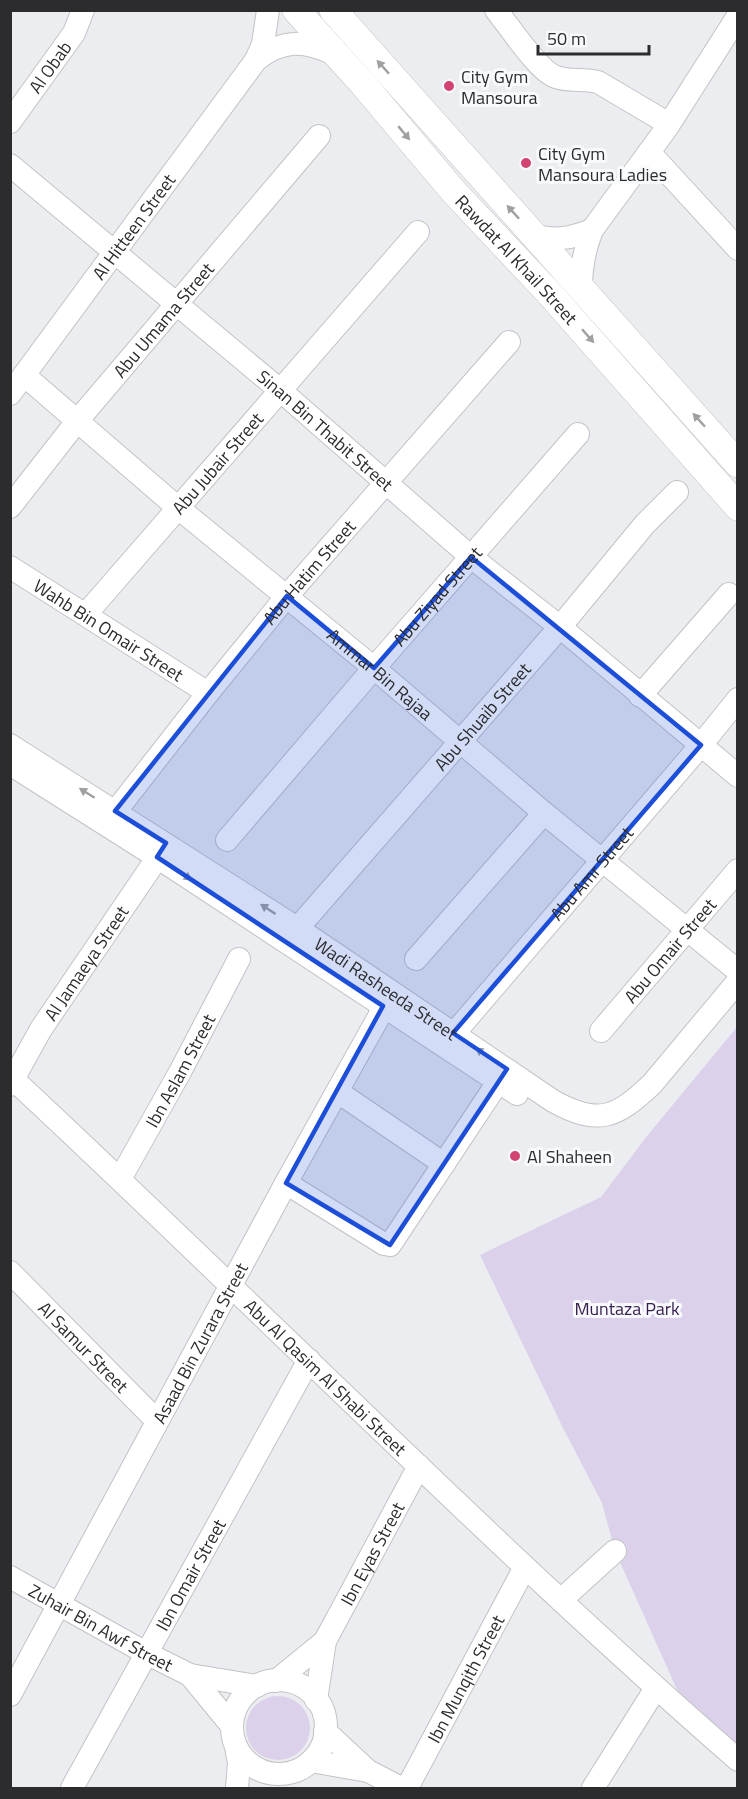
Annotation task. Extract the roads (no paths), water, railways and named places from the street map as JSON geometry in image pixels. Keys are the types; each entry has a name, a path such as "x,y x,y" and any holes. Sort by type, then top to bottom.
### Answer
{"main road":[{"name":"Rawdat Al Khail Street","path":"296,10 363,84 454,192 550,294 738,507"},
{"name":"Rawdat Al Khail Street","path":"333,10 738,464"}],"street":[{"name":"Al Obab","path":"10,122 74,33 83,10"},
{"name":"Al Hitteen Street","path":"10,394 256,60 263,44 268,10"},
{"path":"496,10 548,74 562,79 598,82 628,101 639,105 668,126"},
{"path":"581,288 581,268 592,230 668,126 738,16"},
{"name":"Al Hitteen Street","path":"256,60 267,51 294,43 308,44 334,54"},
{"name":"Abu Umama Street","path":"10,507 78,420 319,136"},
{"path":"649,152 738,249"},
{"name":"Sinan Bin Thabit Street","path":"10,165 281,391 471,557 560,627 738,776"},
{"path":"535,236 564,239 592,230"},
{"name":"Abu Jubair Street","path":"86,614 418,232"},
{"name":"Abu Hatim Street","path":"110,817 287,596 509,342"},
{"name":"Ammar Bin Rajaa","path":"24,375 177,507 374,668 544,813 738,971"},
{"name":"Abu Ziyad Street","path":"227,840 578,434"},
{"name":"Abu Shuaib Street","path":"292,935 560,627 645,524 677,492"},
{"name":"Wahb Bin Omair Street","path":"10,567 208,693"},
{"path":"640,696 729,594"},
{"name":"Abu Amr Street","path":"448,1039 701,746 738,699"},
{"name":"Wadi Rasheeda Street","path":"10,745 110,817 448,1039 564,1123 593,1130 612,1127 643,1109 738,1004"},
{"name":"Wadi Rasheeda Street","path":"10,764 110,817"},
{"path":"416,958 544,813"},
{"name":"Al Jamaeya Street","path":"12,1082 40,1029 161,850"},
{"name":"Abu Omair Street","path":"602,1031 738,870"},
{"name":"Ibn Aslam Street","path":"120,1179 180,1072 239,959"},
{"name":"Wadi Rasheeda Street","path":"502,1076 586,1116 617,1111 636,1099 652,1084 738,981"},
{"name":"Asaad Bin Zurara Street","path":"10,1695 286,1183 388,1000"},
{"path":"286,1183 387,1245 394,1241 502,1076"},
{"name":"Abu Al Qasim Al Shabi Street","path":"12,1082 120,1179 525,1567 738,1760"},
{"path":"338,1092 444,1164"},
{"name":"Al Samur Street","path":"10,1272 158,1421"},
{"name":"Ibn Omair Street","path":"72,1788 309,1360"},
{"name":"Ibn Eyas Street","path":"316,1700 325,1641 419,1466"},
{"path":"561,1600 615,1551"},
{"name":"Ibn Munqith Street","path":"407,1788 525,1567"},
{"name":"Zuhair Bin Awf Street","path":"10,1577 190,1675 266,1683"},
{"name":"Ibn Eyas Street","path":"266,1683 325,1641"},
{"name":"Zuhair Bin Awf Street","path":"190,1675 234,1736"},
{"path":"234,1736 250,1764 262,1771 277,1774 292,1773 310,1761 320,1750 325,1731 325,1718 316,1700 302,1686 289,1682 266,1683 246,1694 238,1704 234,1736 238,1763 237,1788"},
{"path":"593,1788 656,1688"},
{"path":"325,1731 368,1771 401,1788"},
{"path":"310,1761 368,1771"},
{"path":"255,1788 277,1774"}],"place":[{"name":"City Gym Mansoura","path":"449,86"},
{"name":"City Gym Mansoura Ladies","path":"526,163"},
{"name":"Al Shaheen","path":"515,1156"}],"park label":[{"name":"Muntaza Park","path":"627,1308"}]}
